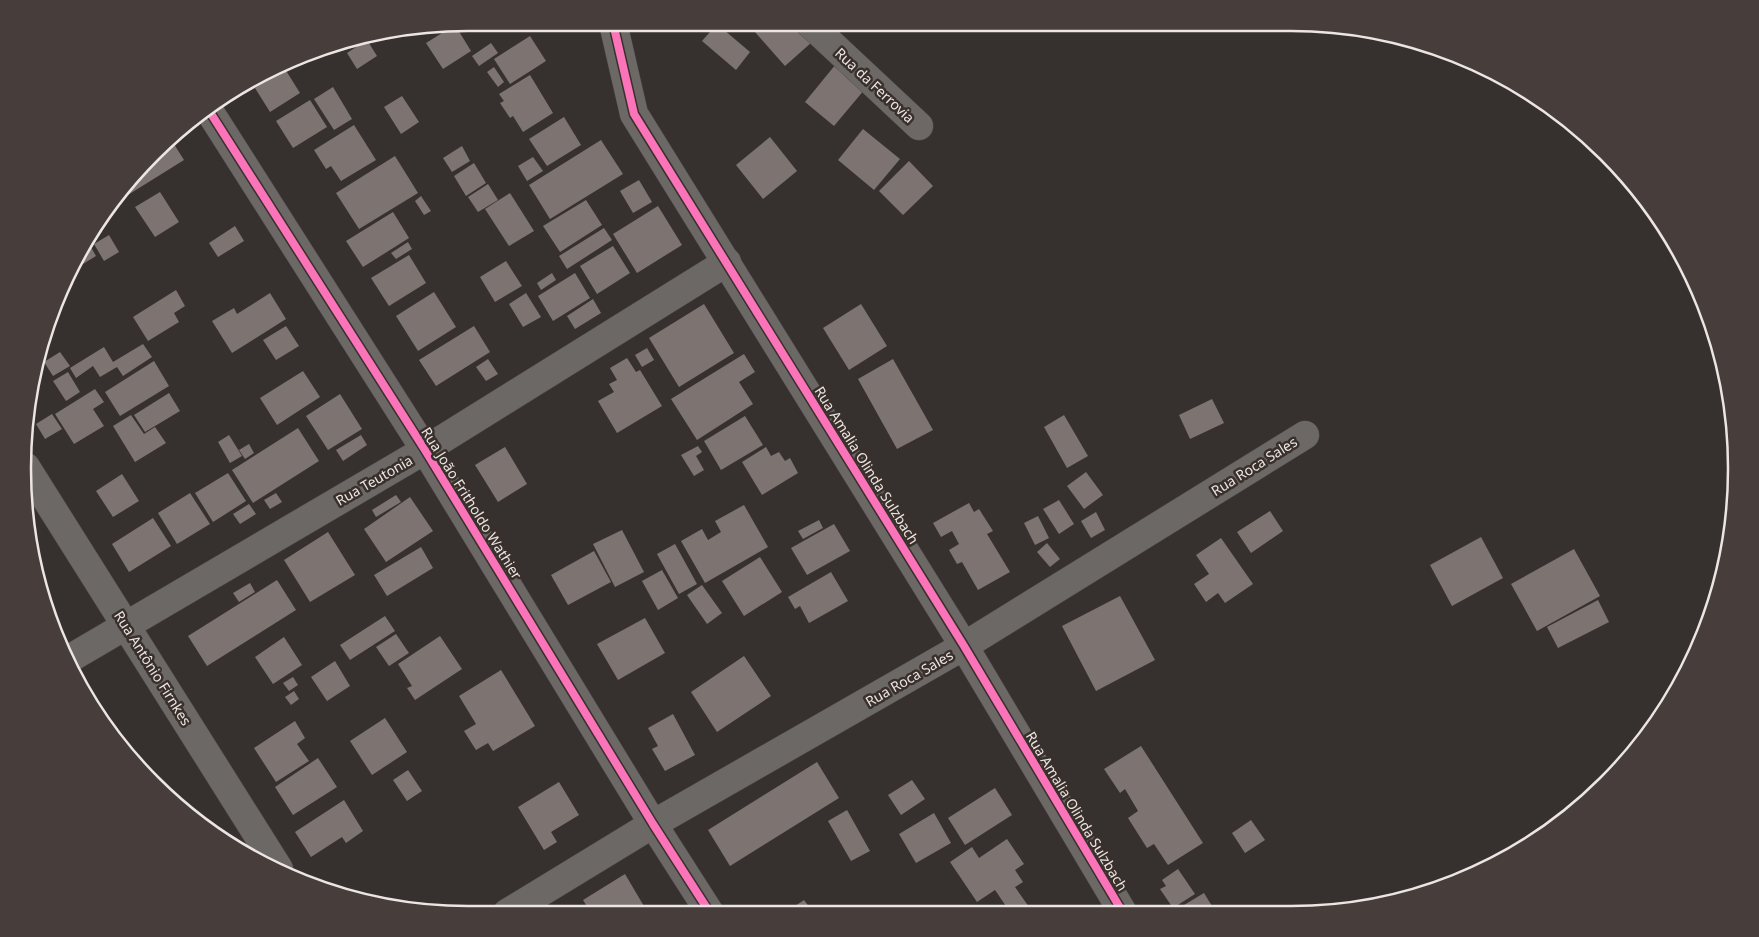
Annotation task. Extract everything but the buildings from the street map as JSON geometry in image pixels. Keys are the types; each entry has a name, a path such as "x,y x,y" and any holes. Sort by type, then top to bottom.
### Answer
{"street":[{"name":"Rua Amalia Olinda Sulzbach","path":"615,31 634,114 964,646 1119,906"},
{"name":"Rua da Ferrovia","path":"818,31 919,126"},
{"name":"Rua João Fritholdo Wathier","path":"212,115 425,450 653,824 706,906"},
{"name":"Rua Teutonia","path":"74,656 425,450 727,262"},
{"name":"Rua Roca Sales","path":"518,906 653,824 964,646 1305,435"},
{"name":"Rua Antônio Firnkes","path":"31,475 275,861"}],"cycle path":[{"path":"615,31 634,114 964,646 1119,906"},
{"path":"212,115 425,450 653,824 706,906"}]}
